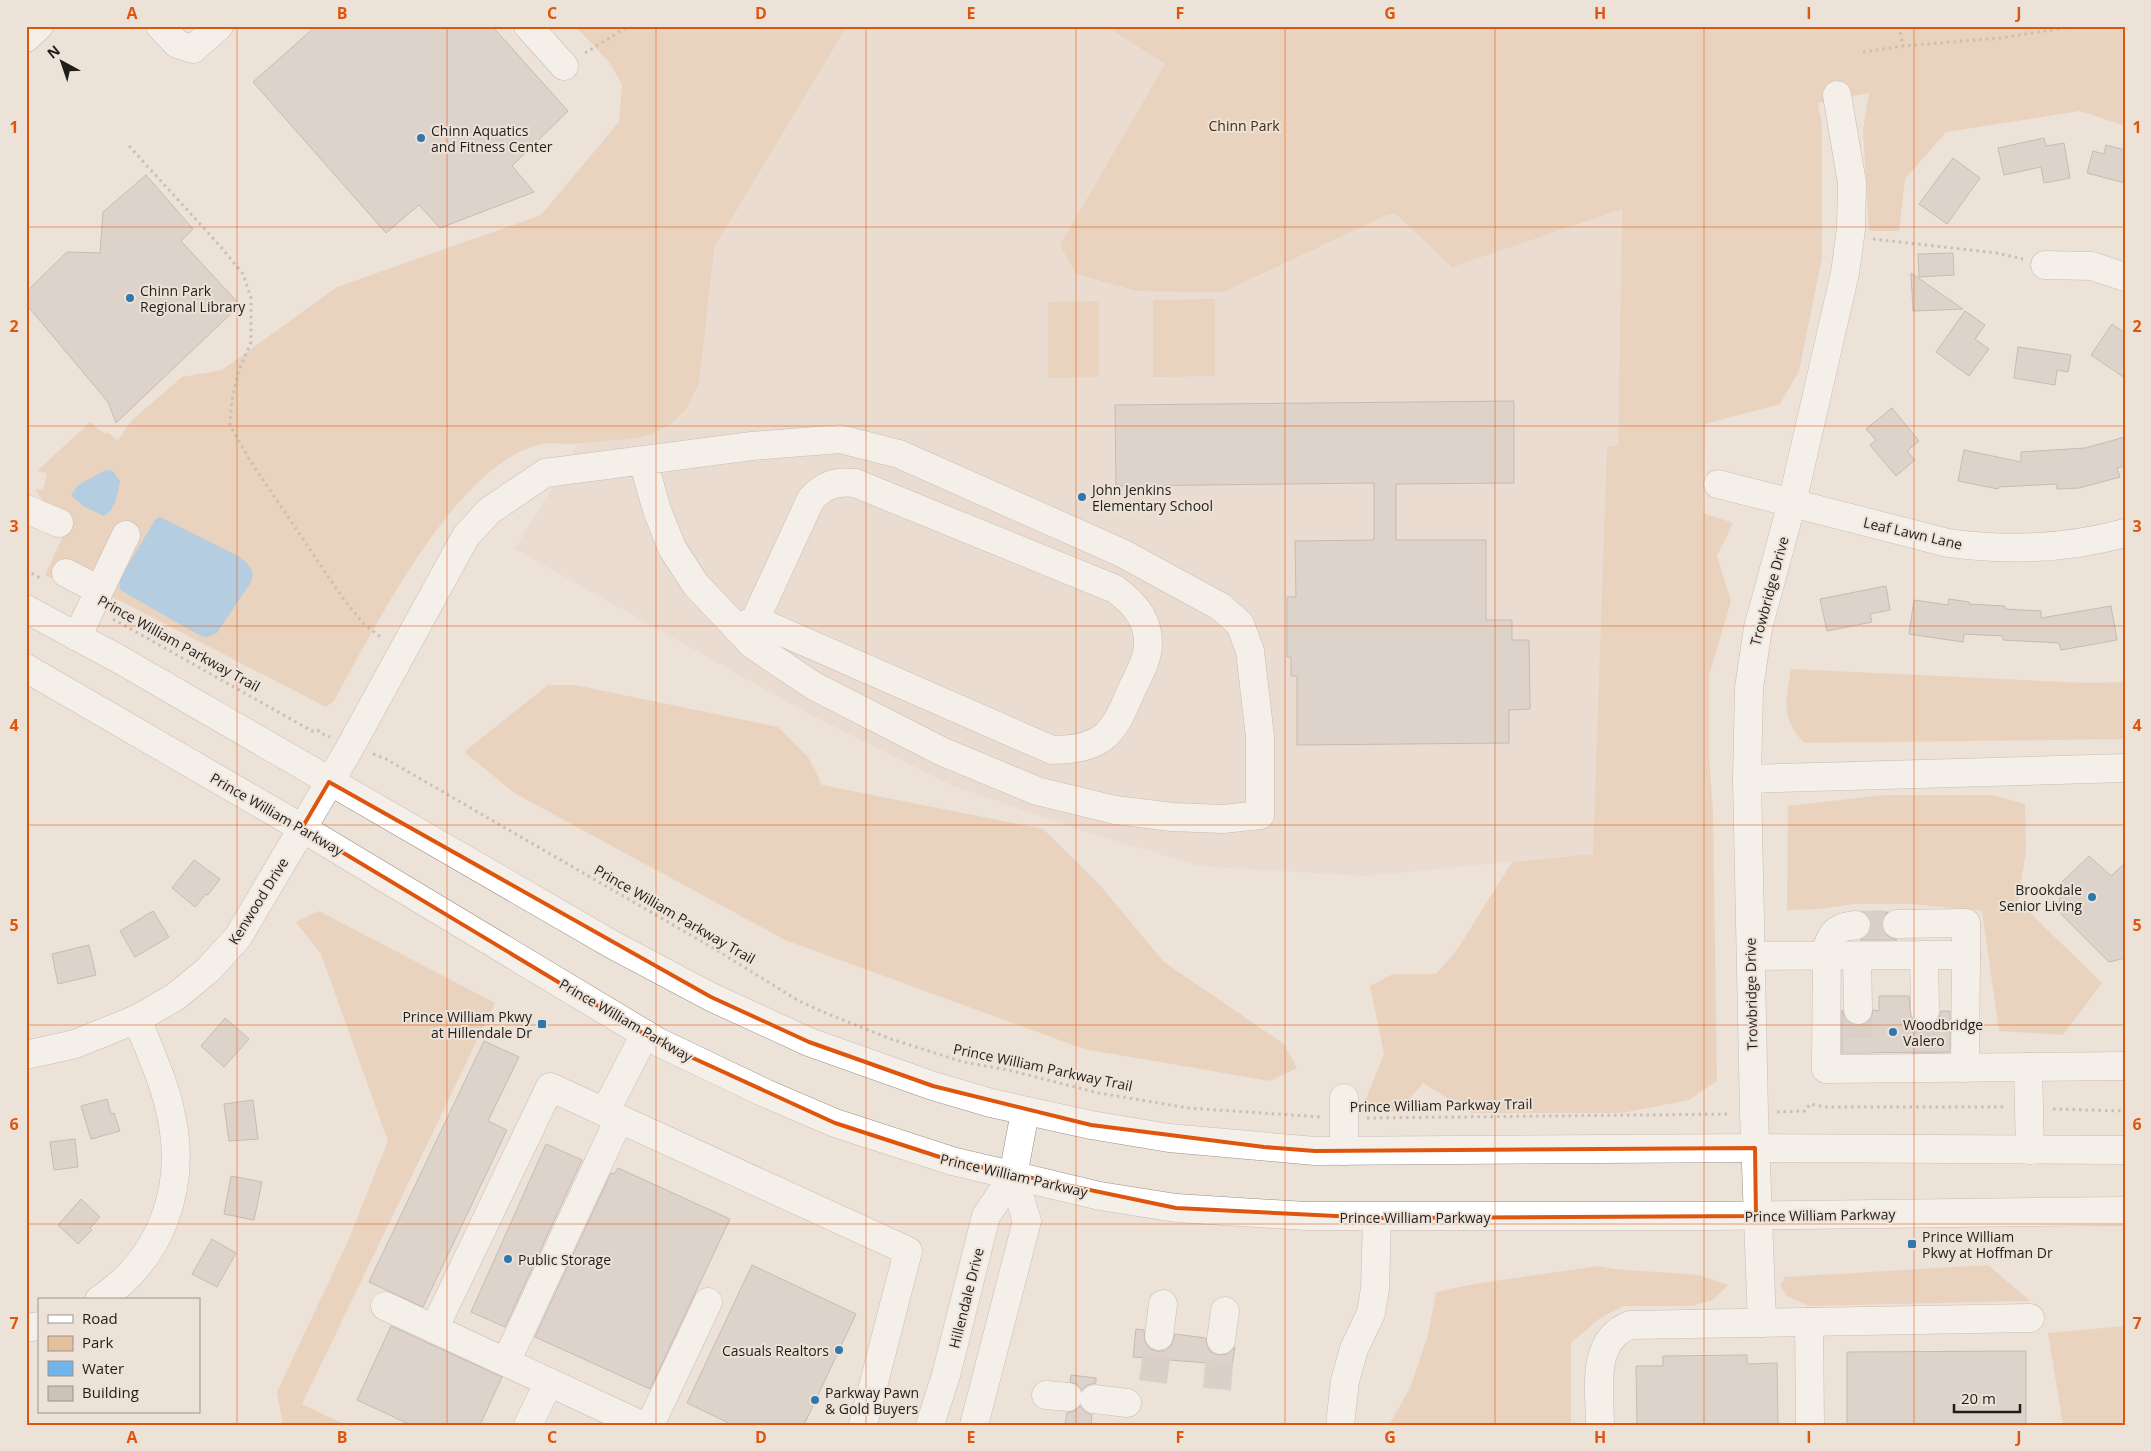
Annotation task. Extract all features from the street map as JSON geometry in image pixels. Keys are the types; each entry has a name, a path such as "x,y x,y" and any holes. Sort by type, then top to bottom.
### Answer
{"main road":[{"path":"26,38 39,26"},
{"path":"160,26 177,44 193,49 218,26"},
{"path":"528,26 564,66"},
{"name":"Trowbridge Drive","path":"1762,1323 1756,1216 1747,779 1749,688 1753,652 1792,503 1845,274 1850,237 1852,183 1837,95"},
{"path":"2045,265 2092,266 2125,277"},
{"name":"Kenwood Drive","path":"26,1055 75,1044 137,1019 175,996 202,975 238,937 258,906 329,782 466,536 489,511 545,473 752,446 840,439 890,452 1122,553 1221,607 1240,624 1250,651 1260,737 1260,815 1223,819 1172,817 1115,810 1037,791 941,750 814,686 753,645 746,624"},
{"path":"643,461 657,510 672,548 696,585 746,624 1052,750 1068,750 1086,746 1105,736 1120,718 1147,654 1147,636 1141,615 1132,601 1115,589 855,483 842,482 829,484 819,490 805,509 746,624"},
{"name":"Leaf Lawn Lane","path":"1718,484 1948,543 1980,548 2056,546 2125,533"},
{"path":"26,510 59,523"},
{"path":"77,636 126,535"},
{"path":"58,579 95,598"},
{"path":"26,609 77,636 613,945 751,1016 809,1042 933,1086 1025,1112 1091,1126 1170,1138 1264,1147 1344,1151 1755,1148 2125,1150"},
{"name":"Prince William Parkway","path":"26,668 302,828 644,1034 714,1069 836,1123 944,1159 1100,1196 1176,1208 1306,1216 1377,1218 1756,1216 2125,1211"},
{"path":"1747,779 2125,768"},
{"path":"1897,924 1966,923 1965,1068"},
{"path":"1856,925 1842,926 1829,939 1826,956 1826,1069 1858,1062 1925,1061 1965,1068 2125,1066"},
{"path":"1924,955 1925,1011"},
{"path":"1751,956 1966,955"},
{"path":"1857,956 1858,1010"},
{"path":"102,1298 129,1276 151,1248 165,1221 174,1192 176,1156 172,1121 166,1093 137,1019"},
{"path":"528,1425 526,1372 612,1116 644,1034"},
{"path":"2028,1067 2030,1150"},
{"path":"434,1329 550,1087 908,1251 863,1425"},
{"path":"1344,1108 1344,1151"},
{"name":"Hillendale Drive","path":"930,1425 946,1375 986,1216 1013,1176 1025,1112"},
{"name":"Hillendale Drive","path":"974,1425 1027,1221 1013,1176"},
{"path":"1340,1425 1345,1381 1354,1349 1371,1313 1375,1289 1377,1218"},
{"path":"650,1425 708,1302"},
{"path":"1159,1336 1163,1304"},
{"path":"385,1306 641,1425"},
{"path":"1221,1340 1225,1311"},
{"path":"1600,1425 1600,1360 1604,1348 1612,1336 1621,1329 1630,1326 2030,1318"},
{"path":"1809,1322 1810,1425"},
{"path":"1069,1397 1127,1403"}],"path":[{"path":"564,66 630,26"},
{"path":"1899,26 1903,46"},
{"path":"1863,52 1903,46 2000,38 2077,26"},
{"path":"129,146 221,246 243,274 251,298 251,342 239,370 232,400 230,425 250,459 342,598 364,624 386,640"},
{"path":"1850,237 1997,253 2045,265"},
{"path":"26,570 58,579"},
{"name":"Prince William Parkway Trail","path":"95,598 312,731 318,730 320,733"},
{"name":"Prince William Parkway Trail","path":"386,759 713,948 799,1001 891,1039 963,1062 1008,1070 1099,1093 1188,1108 1344,1108 1710,1114"},
{"path":"1806,1111 1810,1104 1824,1107 2002,1107"},
{"path":"2070,1110 2125,1111"}],"highlighted area":[{"path":"329,782 711,997 809,1042 933,1086 1091,1125 1264,1147 1315,1151 1755,1148 1756,1216 1377,1218 1176,1208 952,1161 835,1123 658,1042 302,828"}],"shaded area":[{"name":"John Jenkins Elementary School","path":"831,26 1106,26 1165,64 1066,235 1622,200 1611,852 1364,876 1199,866 1083,831 951,785 811,715 515,549"}],"green space":[{"path":"575,26 847,26 714,248 699,383 687,408 673,422 653,434 638,438 570,444 543,444 511,457 480,481 450,513 421,552 371,633 334,701 326,707 105,593 88,598 45,575 63,536 70,515 50,506 38,494 35,489 43,490 47,473 37,471 90,422 105,434 108,433 118,440 133,419 182,377 222,370 337,287 541,215 619,122 622,84 609,62"},
{"name":"Chinn Park","path":"1106,26 2125,26 2125,126 2080,111 1946,132 1905,179 1899,231 1869,231 1863,130 1869,93 1818,103 1822,126 1822,258 1799,371 1780,404 1705,424 1703,513 1733,523 1717,556 1731,601 1709,676 1709,756 1713,811 1717,1081 1689,1100 1622,1113 1471,1113 1423,1083 1399,1111 1360,1113 1384,1054 1370,986 1393,974 1436,974 1457,950 1512,862 1593,854 1607,447 1618,445 1622,209 1452,267 1396,214 1387,215 1223,292 1137,291 1076,274 1060,245 1165,64"},
{"path":"1215,299 1215,376 1153,377 1153,300"},
{"path":"1099,301 1099,377 1048,378 1048,302"},
{"path":"1791,669 2086,683 2125,682 2125,739 1804,743 1796,734 1788,717 1787,700"},
{"path":"548,685 575,685 778,727 808,757 822,785 1043,829 1099,884 1164,962 1284,1044 1297,1068 1270,1081 1084,1049 785,940 516,794 464,752"},
{"path":"1883,795 1992,795 2025,804 2026,851 2018,901 2102,983 2063,1035 1999,1031 1982,911 1911,904 1854,904 1820,909 1787,910 1788,806"},
{"path":"319,911 495,1003 302,1404 346,1425 283,1425 277,1392 348,1241 388,1141 321,954 296,922"},
{"path":"1988,1265 2030,1301 1809,1306 1787,1296 1780,1285 1785,1277"},
{"path":"1599,1266 1614,1269 1699,1275 1728,1285 1713,1300 1692,1306 1623,1306 1599,1319 1571,1343 1571,1425 1389,1425 1410,1388 1428,1335 1436,1292 1474,1284"},
{"path":"2125,1326 2125,1425 2063,1425 2048,1333"}],"water":[{"path":"106,470 113,471 120,481 113,506 108,514 104,516 83,506 71,495 78,485"},
{"path":"160,517 238,556 251,569 253,575 251,582 217,633 207,637 201,636 120,590 119,580 155,520"}],"building":[{"name":"Chinn Aquatics and Fitness Center","path":"316,26 492,26 568,111 512,166 534,192 440,228 419,205 386,233 253,82"},
{"path":"2044,138 2046,146 2064,143 2070,178 2044,183 2041,167 2004,175 1998,148"},
{"path":"2106,145 2125,150 2125,183 2087,173 2093,151 2104,154"},
{"path":"1953,158 1980,178 1947,224 1919,204"},
{"name":"Chinn Park Regional Library","path":"146,175 193,229 181,241 240,305 116,423 108,402 26,304 26,292 67,252 100,253 103,212"},
{"path":"1953,253 1954,275 1919,277 1918,254"},
{"path":"1911,273 1963,309 1913,311"},
{"path":"1965,311 1985,325 1975,339 1989,349 1969,376 1936,352"},
{"path":"2112,324 2125,333 2125,378 2091,355"},
{"path":"2018,347 2071,355 2068,372 2057,370 2055,385 2014,378"},
{"path":"1514,401 1514,483 1396,484 1396,540 1486,540 1486,620 1512,620 1512,640 1529,640 1530,709 1509,710 1509,743 1297,745 1297,676 1291,676 1291,657 1287,657 1287,597 1296,597 1295,541 1374,540 1374,483 1116,486 1115,405"},
{"path":"1892,408 1919,441 1907,451 1915,460 1896,476 1870,445 1876,440 1866,429"},
{"path":"2125,437 2125,466 2117,468 2120,477 2079,488 2057,489 2057,484 1998,487 1998,489 1958,481 1964,450 2021,462 2021,452 2085,448"},
{"path":"1886,586 1890,610 1870,614 1872,622 1827,631 1820,599"},
{"path":"1949,599 1969,602 1969,604 2005,606 2005,609 2041,611 2041,618 2111,606 2117,640 2061,650 2059,643 2003,640 2003,636 1964,634 1963,642 1909,634 1914,600 1948,605"},
{"name":"Brookdale Senior Living","path":"2089,856 2111,876 2125,863 2125,958 2109,962 2058,911 2062,882"},
{"path":"194,860 220,879 208,895 206,894 195,907 172,888"},
{"path":"153,911 169,937 135,957 120,931"},
{"path":"1863,912 1888,912 1883,917 1881,924 1883,932 1897,940 1860,940 1866,937 1871,930 1869,916"},
{"path":"89,945 96,975 58,984 52,954"},
{"name":"Woodbridge Valero","path":"1879,996 1909,996 1911,1019 1925,1027 1933,1024 1939,1018 1941,1011 1950,1011 1950,1052 1842,1053 1842,1010 1845,1018 1850,1023 1858,1026 1866,1024 1871,1018 1873,1010 1879,1011"},
{"path":"225,1018 249,1039 224,1067 201,1046"},
{"path":"484,1041 519,1057 488,1121 507,1130 423,1307 369,1282"},
{"path":"107,1099 111,1114 114,1113 120,1131 91,1139 81,1106"},
{"path":"253,1100 258,1139 229,1141 224,1104"},
{"path":"75,1139 78,1167 54,1170 50,1142"},
{"path":"546,1144 582,1160 505,1327 471,1312"},
{"path":"618,1168 730,1219 650,1389 535,1337 611,1173 614,1174"},
{"path":"231,1176 262,1182 254,1220 224,1214"},
{"path":"81,1199 100,1217 90,1228 92,1230 78,1244 58,1225"},
{"path":"212,1239 236,1253 217,1287 192,1274"},
{"path":"752,1265 856,1314 804,1425 733,1425 687,1403"},
{"path":"391,1326 502,1377 480,1425 411,1425 357,1400"},
{"path":"1136,1329 1144,1330 1145,1342 1150,1349 1157,1351 1165,1351 1171,1346 1175,1334 1206,1338 1207,1346 1211,1352 1218,1355 1227,1354 1235,1347 1232,1365 1133,1357"},
{"path":"2026,1351 2026,1425 1847,1425 1847,1352"},
{"path":"1747,1355 1747,1364 1777,1363 1778,1425 1637,1425 1636,1366 1663,1366 1663,1356"},
{"path":"1071,1375 1096,1378 1096,1383 1087,1385 1082,1390 1077,1384 1070,1382"},
{"path":"1080,1406 1085,1412 1092,1415 1091,1425 1065,1425 1067,1413 1074,1411"}],"tunnel":[{"path":"1856,925 1897,924"},
{"path":"1858,1010 1858,1054"},
{"path":"1925,1011 1925,1054"},
{"path":"1153,1382 1159,1336"},
{"path":"1217,1389 1221,1340"}],"place":[{"name":"Chinn Aquatics and Fitness Center","path":"421,138"},
{"name":"Chinn Park Regional Library","path":"130,298"},
{"name":"John Jenkins Elementary School","path":"1082,497"},
{"name":"Brookdale Senior Living","path":"2092,897"},
{"name":"Prince William Pkwy at Hillendale Dr","path":"542,1024"},
{"name":"Woodbridge Valero","path":"1893,1032"},
{"name":"Prince William Pkwy at Hoffman Dr","path":"1912,1244"},
{"name":"Public Storage","path":"508,1259"},
{"name":"Casuals Realtors","path":"839,1350"},
{"name":"Parkway Pawn & Gold Buyers","path":"815,1400"}]}
